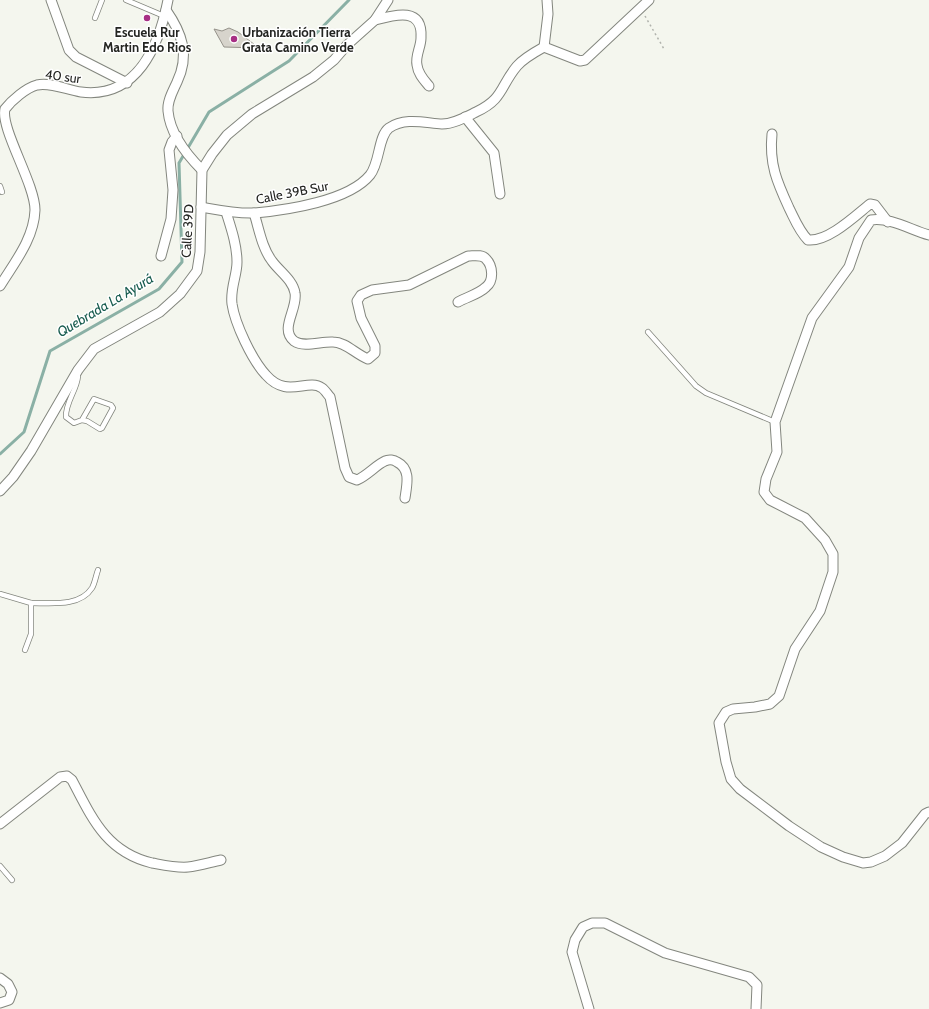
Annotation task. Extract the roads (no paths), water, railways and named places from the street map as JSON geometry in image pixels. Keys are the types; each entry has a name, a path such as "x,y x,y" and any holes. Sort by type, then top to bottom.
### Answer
{"street":[{"path":"51,0 69,50 76,57 127,83"},
{"name":"40 sur","path":"0,286 24,248 35,210 32,192 6,138 2,124 2,109 26,90 36,85 45,85 82,92 102,92 115,90 127,83 150,54 160,34 168,0"},
{"path":"165,13 181,34 184,56 180,75 169,100 168,111 179,139 191,159 202,170 227,135 252,114 313,77 329,64 375,20 388,0"},
{"path":"547,0 548,14 544,47 580,61 585,60 650,0"},
{"path":"636,0 640,9"},
{"path":"375,20 403,14 413,17 420,25 421,37 416,64 420,74 430,86"},
{"name":"Calle 39B Sur","path":"201,207 226,212 254,213 321,202 354,190 364,182 372,172 384,135 391,127 415,121 443,124 454,122 494,102 518,65 544,47"},
{"path":"465,117 494,153 500,194"},
{"path":"772,134 770,148 774,174 800,231 808,240 818,239 847,224 870,204 875,205 888,222"},
{"path":"161,256 171,219 173,190 169,150 172,142 179,139"},
{"name":"Calle 39D","path":"0,491 13,477 31,451 78,370 94,349 160,312 180,294 197,271 200,252 202,170"},
{"path":"226,212 235,245 237,263 232,283 232,304 242,335 266,376 279,385 292,388 313,385 322,388 330,397 345,468 349,477 357,480 366,476 386,460 395,460 403,465 408,474 405,498"},
{"path":"254,213 264,247 271,261 286,276 295,290 296,302 288,324 288,332 294,341 301,344 333,342 342,344 368,359 375,353 374,346 361,318 357,301 361,294 372,290 408,285 468,256 479,255 486,259 491,268 491,279 487,287 458,302"},
{"path":"929,235 878,219 871,220 865,227 849,267 812,318 775,422 777,452 766,479 764,492 770,500 805,518 825,540 833,554 833,572 820,611 795,649 779,696 770,704 733,709 726,712 722,716 719,723 726,762 731,779 751,798 789,826 821,847 853,862 871,862 885,856 902,843 925,814 929,812"},
{"path":"0,824 60,777 67,776 72,780 92,820 108,840 124,853 163,866 188,867 221,860"},
{"path":"589,1009 572,952 575,940 583,927 592,923 605,923 665,953 749,977 757,985 756,1009"},
{"path":"0,978 8,984 12,992 9,1000 0,1003"}],"lane":[{"path":"95,18 102,0"},
{"path":"126,0 165,13"},
{"path":"0,186 2,192"},
{"path":"648,332 696,386 706,393 775,422"},
{"path":"78,370 77,384 66,412 66,417 74,423 82,420 94,399 111,405 113,408 100,429 82,420"},
{"path":"0,594 31,603 68,602 81,598 93,586 98,570"},
{"path":"25,650 31,634 31,603"},
{"path":"0,866 12,880"}],"waterway":[{"name":"Quebrada La Ayurá","path":"0,454 24,432 50,351 159,289 182,262 179,163 209,112 289,61 349,0"}],"place":[{"name":"Escuela Rur Martin Edo Rios","path":"147,18"},
{"name":"Urbanización Tierra Grata Camino Verde","path":"234,39"}]}
